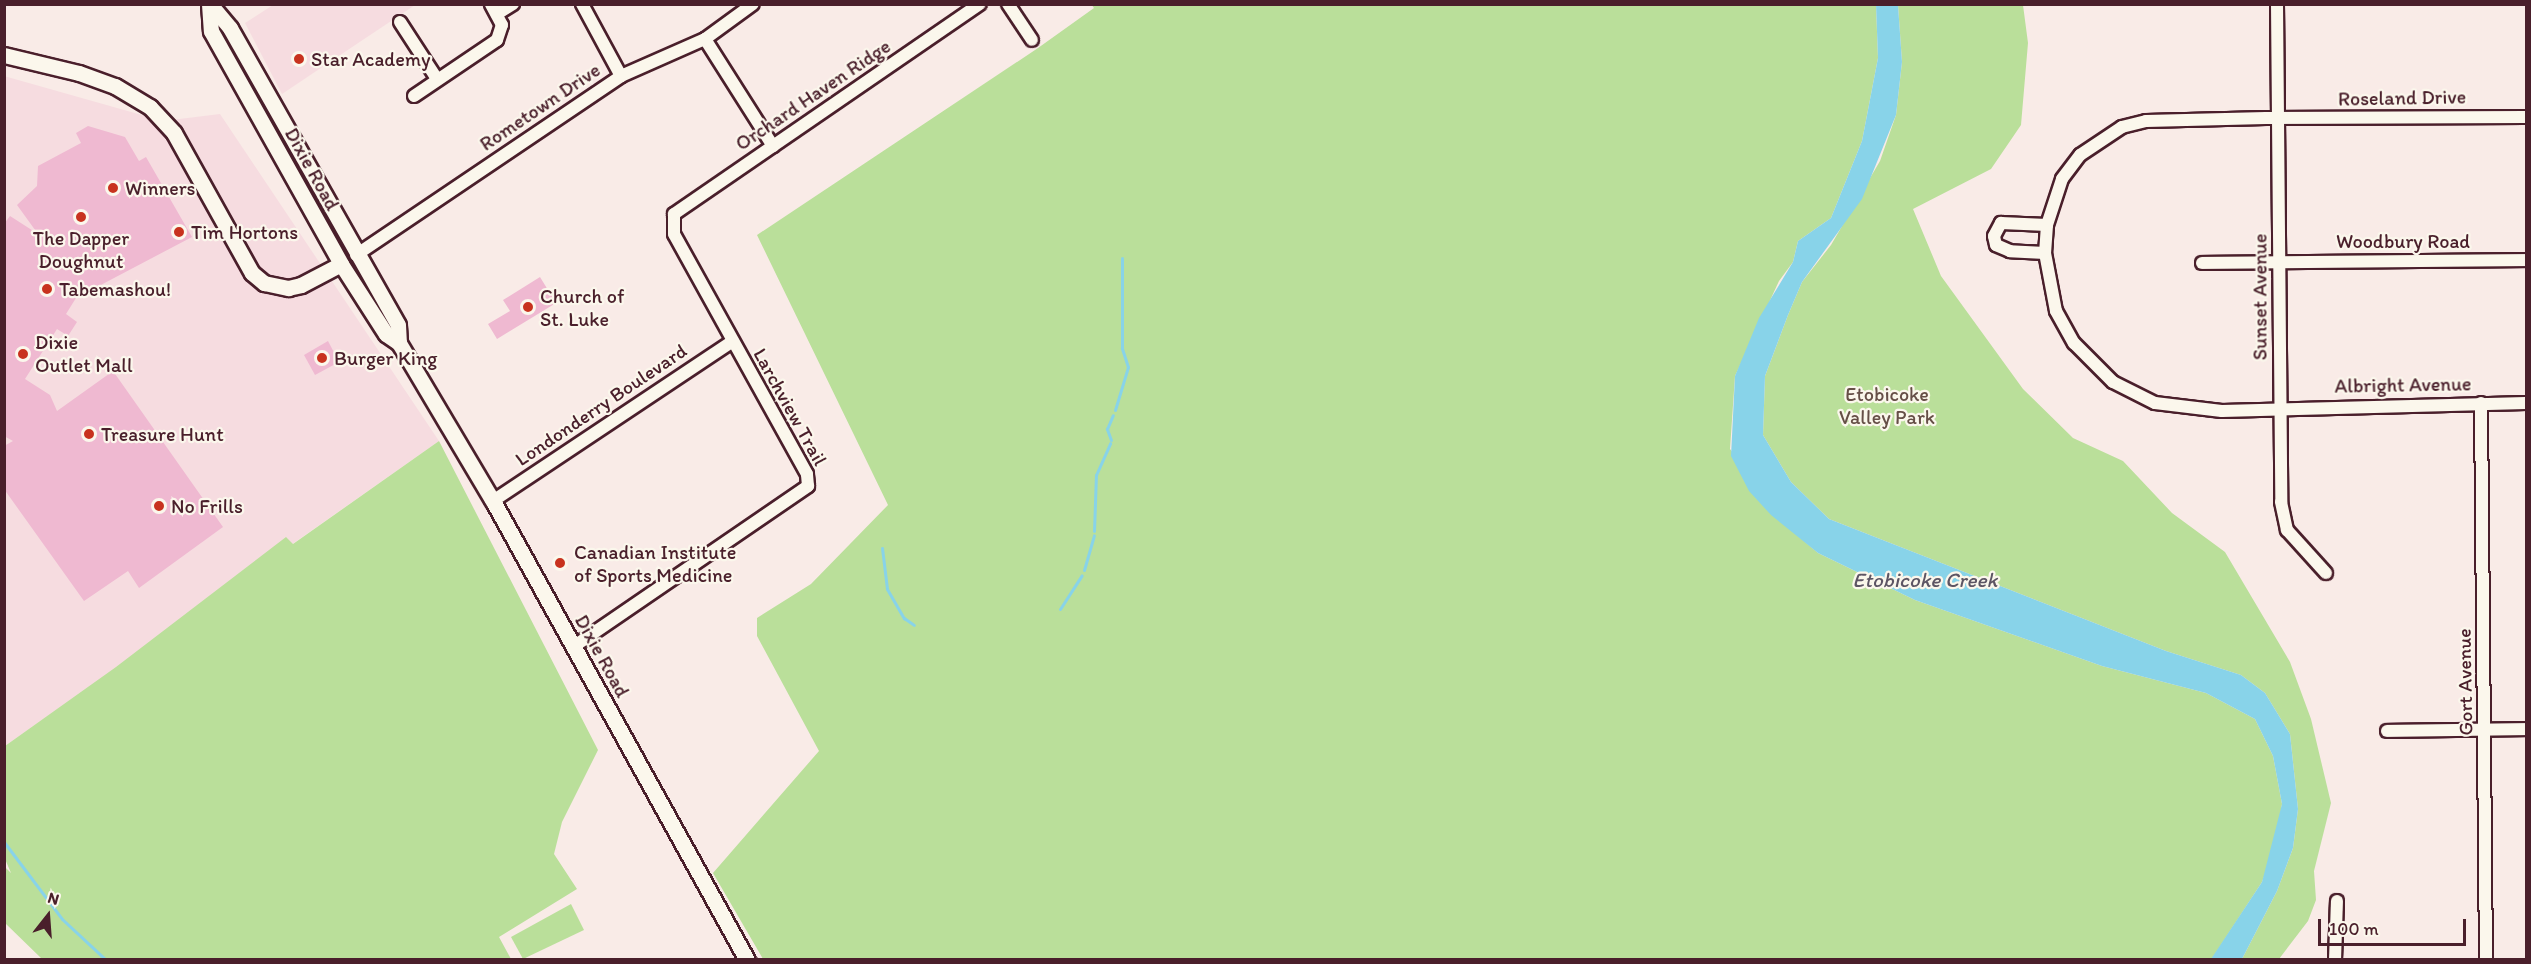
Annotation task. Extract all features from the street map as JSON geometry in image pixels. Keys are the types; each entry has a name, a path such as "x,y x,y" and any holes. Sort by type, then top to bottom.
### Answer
{"main road":[{"name":"Dixie Road","path":"209,4 230,28 356,255 398,325 399,343"},
{"name":"Dixie Road","path":"209,4 211,32 341,264 386,334 399,343 493,501 747,960"},
{"path":"4,55 88,76 150,107 174,134 252,273 264,283 301,285 341,264"}],"street":[{"path":"414,96 497,40 502,28 494,9 513,4"},
{"path":"582,4 621,76"},
{"name":"Rometown Drive","path":"356,255 621,76 705,39 753,4"},
{"name":"Orchard Haven Ridge","path":"672,220 681,207 980,4"},
{"path":"1008,4 1032,39"},
{"name":"Sunset Avenue","path":"2277,4 2280,406 2284,519 2297,544 2326,573"},
{"path":"400,22 438,79"},
{"path":"705,39 773,146"},
{"name":"Roseland Drive","path":"2045,253 2047,225 2062,179 2080,155 2122,127 2146,121 2526,117"},
{"name":"Larchview Trail","path":"573,647 807,489 807,474 731,342 675,234 672,220"},
{"path":"2045,253 2010,251 1996,245 1994,236 2001,223 2047,225"},
{"name":"Albright Avenue","path":"2045,253 2056,311 2093,366 2136,396 2178,409 2266,411 2280,406 2526,404"},
{"name":"Woodbury Road","path":"2202,263 2526,260"},
{"name":"Londonderry Boulevard","path":"493,501 731,342"},
{"name":"Gort Avenue","path":"2481,403 2486,960"},
{"path":"2386,731 2526,729"},
{"path":"2335,960 2337,901"}],"shaded area":[{"name":"Star Academy","path":"273,5 415,5 282,94 245,23"},
{"name":"Dixie Outlet Mall","path":"4,76 163,121 220,114 439,441 5,746"}],"green space":[{"path":"1091,4 1876,5 1878,58 1862,141 1831,218 1798,241 1793,262 1779,281 1735,376 1730,449 1797,535 1818,553 1915,600 2102,666 2206,693 2255,719 2273,756 2282,804 2275,847 2262,882 2211,960 763,959 713,873 819,751 757,636 757,618 811,584 888,505 757,235 1038,48 1094,8"},
{"name":"Etobicoke Valley Park","path":"1898,5 2023,5 2028,43 2021,125 1991,169 1913,209 1941,276 2023,389 2073,438 2123,461 2172,513 2225,552 2290,662 2311,719 2331,803 2314,871 2316,900 2308,921 2279,959 2242,959 2277,891 2293,848 2298,809 2290,734 2265,693 2241,675 2166,651 1829,519 1791,482 1763,435 1765,376 1788,315 1802,282 1831,245 1880,161 1896,115 1902,62"},
{"path":"439,441 598,750 562,822 554,854 577,889 499,937 511,959 42,959 5,923 5,867 11,873 5,859 5,746 116,667 286,537 293,544"},
{"path":"571,904 584,930 523,959 511,937"}],"water":[{"name":"Etobicoke Creek","path":"1876,5 1898,5 1902,62 1896,115 1862,199 1802,282 1788,315 1765,376 1763,435 1791,482 1829,519 2166,651 2241,675 2265,693 2290,734 2298,809 2293,848 2277,891 2242,959 2211,959 2262,882 2282,804 2273,756 2255,719 2206,693 2102,666 1915,600 1818,553 1771,515 1749,491 1731,456 1735,376 1759,318 1793,262 1798,241 1831,218 1862,141 1878,58"}],"building":[{"name":"Dixie Outlet Mall","path":"88,126 125,137 139,161 146,157 192,237 76,298 66,314 77,322 68,336 57,329 25,379 50,395 57,411 113,371 223,527 139,588 128,571 84,601 4,489 4,446 13,441 4,436 4,224 10,216 38,234 17,205 37,186 38,166 81,143 76,133"},
{"name":"Church of St. Luke","path":"540,277 556,303 497,339 488,324 510,311 503,300"},
{"name":"Burger King","path":"328,341 339,362 315,375 304,355"}],"waterway":[{"path":"1115,410 1128,367 1122,348 1122,258"},
{"path":"1111,440 1107,429 1113,415"},
{"path":"1094,531 1096,475 1110,443"},
{"path":"1084,570 1094,535"},
{"path":"882,548 887,589 904,618 914,625"},
{"path":"1060,609 1082,575"},
{"path":"4,842 62,919 106,960"}],"place":[{"name":"Star Academy","path":"299,59"},
{"name":"Winners","path":"113,188"},
{"name":"The Dapper Doughnut","path":"81,217"},
{"name":"Tim Hortons","path":"179,232"},
{"name":"Tabemashou!","path":"47,289"},
{"name":"Church of St. Luke","path":"528,307"},
{"name":"Dixie Outlet Mall","path":"23,354"},
{"name":"Burger King","path":"322,358"},
{"name":"Treasure Hunt","path":"89,434"},
{"name":"No Frills","path":"159,506"},
{"name":"Canadian Institute of Sports Medicine","path":"560,563"}]}
